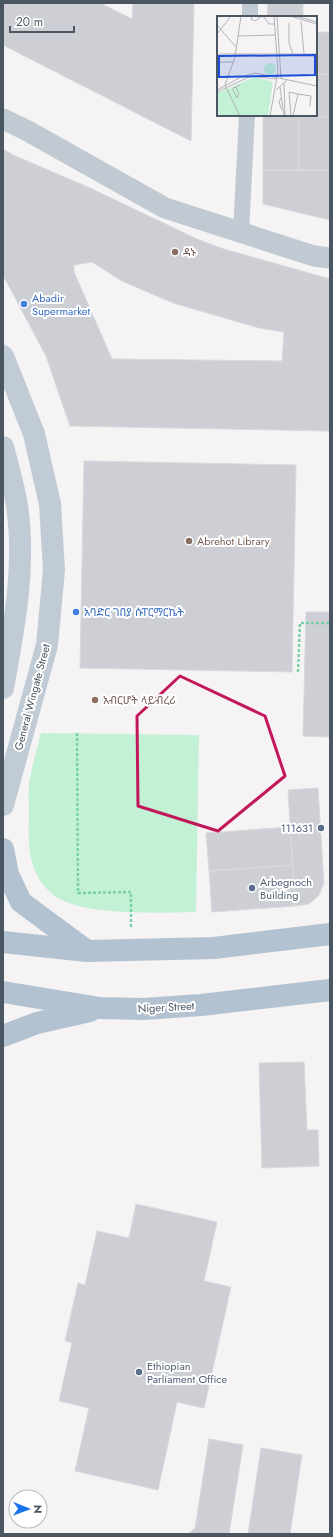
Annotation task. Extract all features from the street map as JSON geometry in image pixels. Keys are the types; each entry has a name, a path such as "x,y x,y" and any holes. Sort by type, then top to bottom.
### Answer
{"main road":[{"name":"General Wingate Street","path":"3,356 34,434 50,504 54,570 47,645 3,805"},
{"path":"3,443 34,434"},
{"path":"3,447 17,507 20,557 18,611 3,688"},
{"path":"3,849 8,874 21,902 87,951"},
{"path":"3,942 87,951 214,948 330,934"},
{"name":"Niger Street","path":"3,992 100,1008 144,1009 200,1005 330,990"},
{"path":"3,1036 37,1023 100,1008"}],"street":[{"path":"250,3 250,16"},
{"path":"241,233 247,116"},
{"path":"3,119 26,130 165,208 314,256 330,258"}],"path":[{"path":"298,672 300,623 330,623"},
{"path":"77,733 78,893 131,892 131,950"}],"highlighted area":[{"path":"180,676 265,716 285,776 218,831 138,806 137,716"}],"green space":[{"path":"41,733 199,735 196,912 144,913 84,907 67,902 55,896 46,888 34,869 29,848 29,783"}],"building":[{"path":"3,3 100,3 132,19 133,3 194,3 191,141 3,45"},
{"path":"268,3 303,3 303,16 267,16"},
{"path":"317,32 330,32 330,74 317,74"},
{"path":"317,74 330,74 330,117 286,116 317,116"},
{"path":"263,116 299,116 299,171 263,170"},
{"path":"299,116 330,117 330,170 299,171"},
{"path":"3,149 13,155 90,188 199,240 224,249 330,279 330,431 70,426 46,356 3,275","holes":["92,262 122,281 173,303 259,328 284,332 282,361 112,359 74,272 74,265"]},
{"path":"263,170 330,170 330,220 263,204"},
{"name":"Abrehot Library","path":"84,461 296,465 292,672 80,668"},
{"path":"306,612 330,612 330,737 303,736"},
{"path":"318,788 324,883 319,895 309,904 295,906 288,790"},
{"path":"290,827 293,865 209,871 206,833"},
{"name":"Arbegnoch Building","path":"293,865 295,906 212,912 209,871"},
{"path":"304,1062 307,1130 318,1130 319,1166 262,1168 259,1063"},
{"name":"Ethiopian Parliament Office","path":"136,1204 217,1222 204,1281 231,1287 204,1408 177,1402 158,1490 75,1471 89,1408 59,1401 72,1343 65,1341 78,1283 85,1285 97,1231 129,1238"},
{"path":"209,1439 243,1445 229,1534 188,1534 195,1528"},
{"path":"261,1448 302,1455 290,1534 248,1534"}],"place":[{"name":"ዳኑ","path":"175,252"},
{"name":"Abadir Supermarket","path":"24,304"},
{"name":"Abrehot Library","path":"189,541"},
{"name":"አባድር ገበያ ሱፐርማርኬት","path":"76,612"},
{"name":"አብርሆት ላይብረሪ","path":"95,700"},
{"name":"111631","path":"321,828"},
{"name":"Arbegnoch Building","path":"252,888"},
{"name":"Ethiopian Parliament Office","path":"139,1372"}]}
